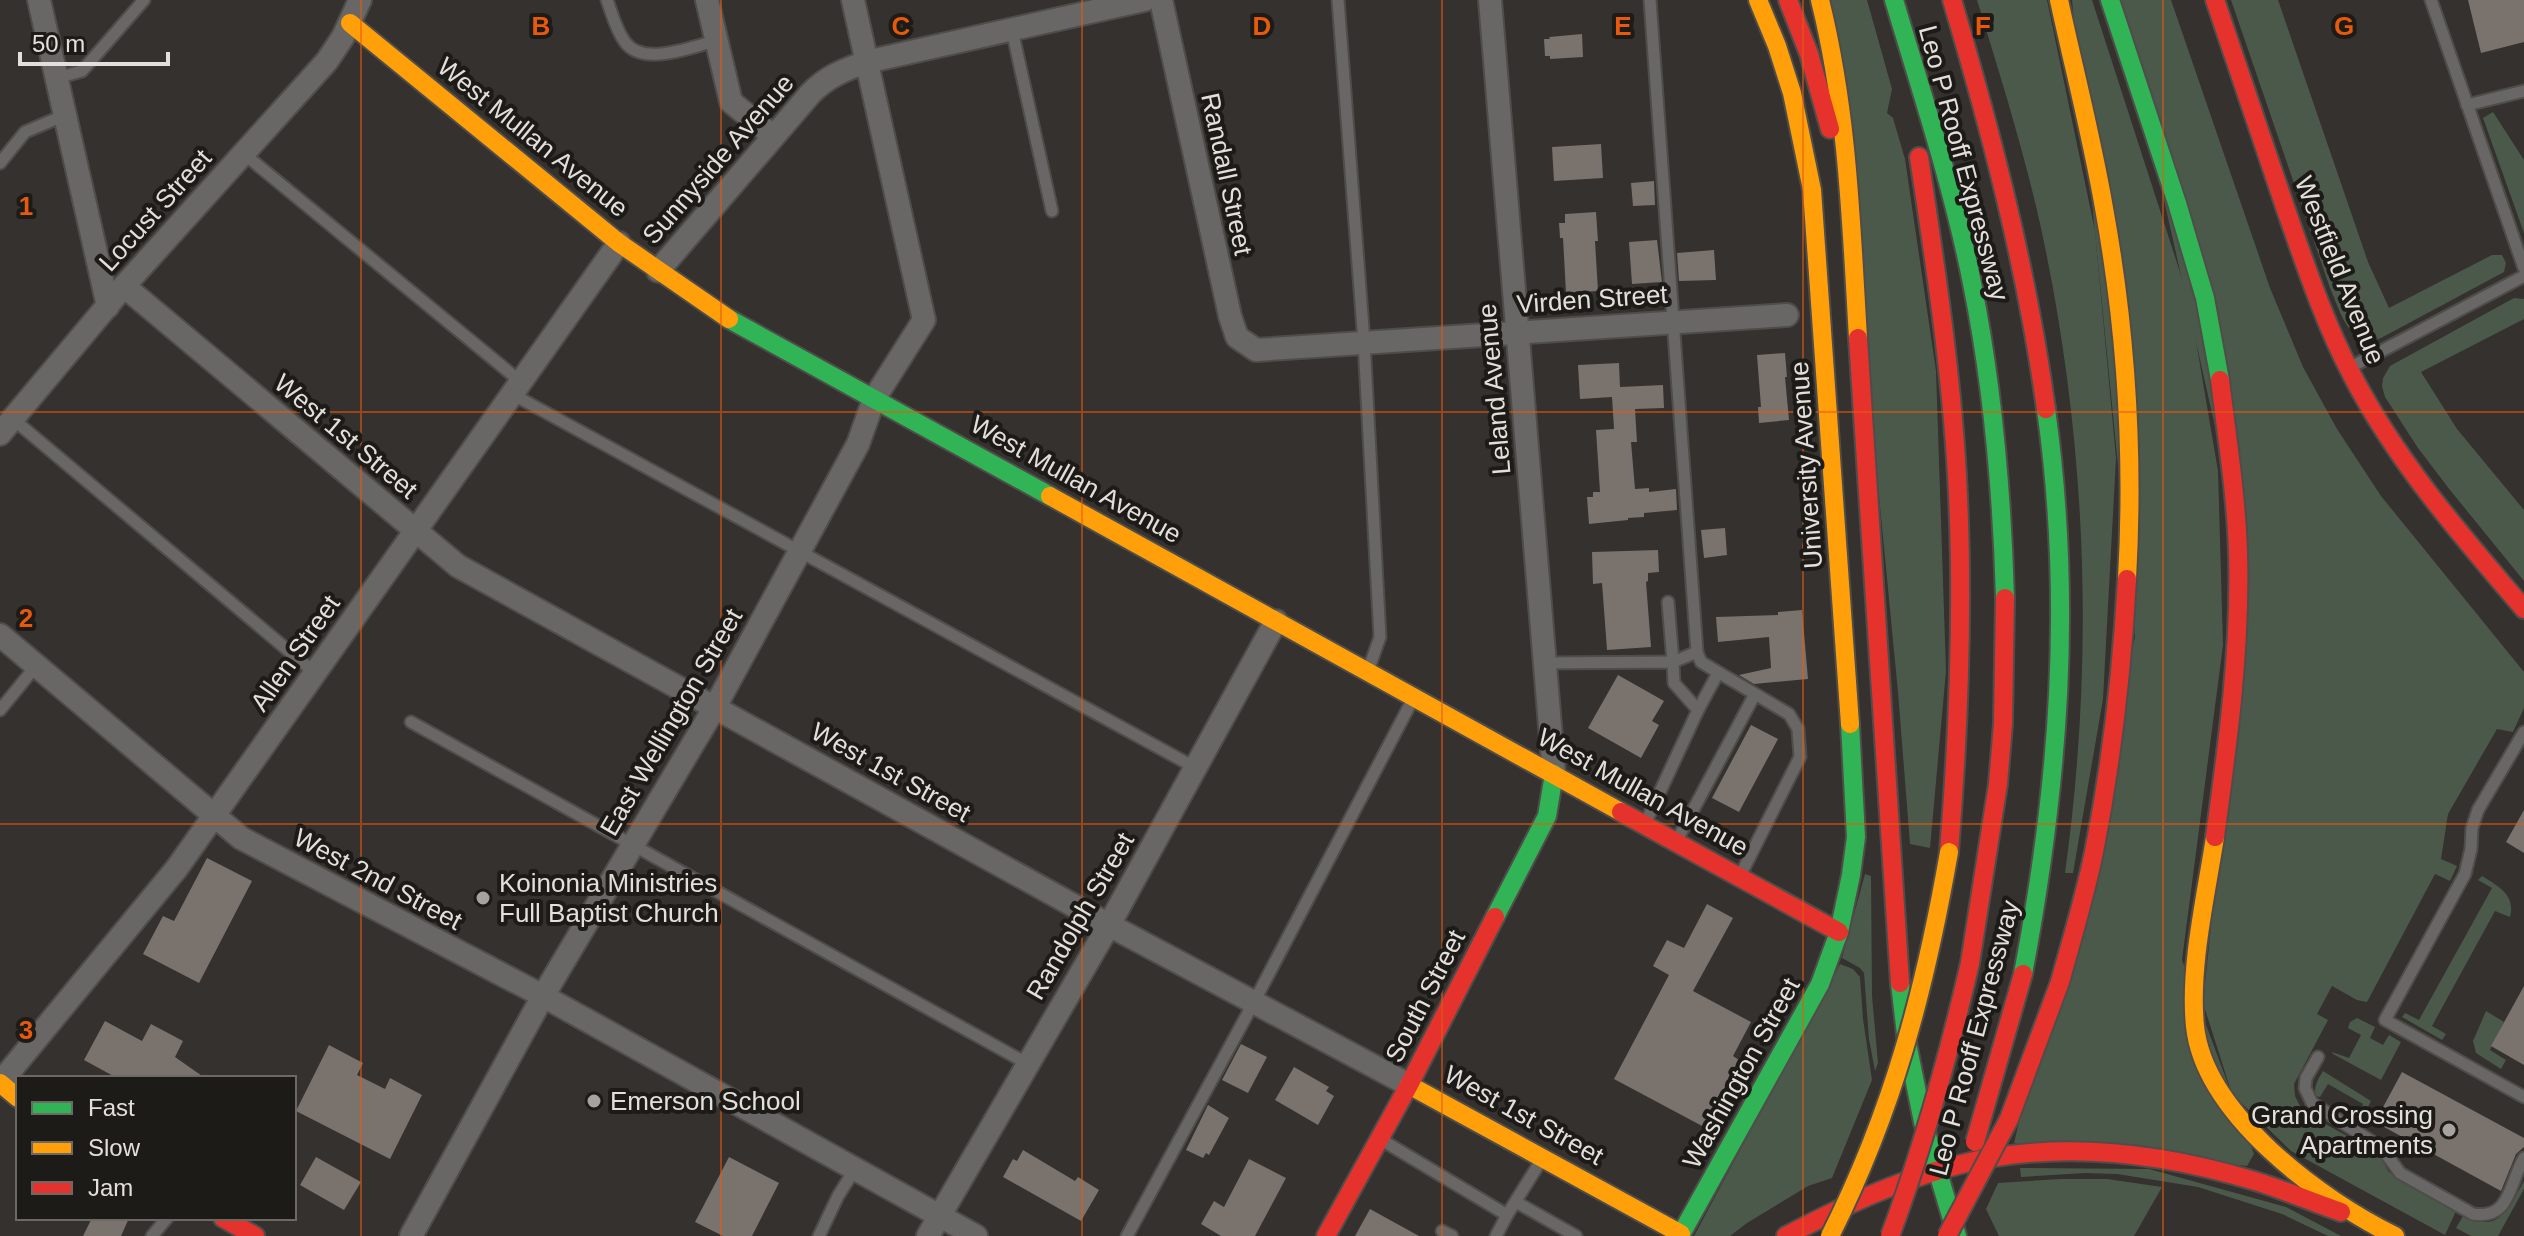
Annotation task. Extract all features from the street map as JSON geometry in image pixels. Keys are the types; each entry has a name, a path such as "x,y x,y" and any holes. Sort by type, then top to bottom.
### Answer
{"main road":[{"name":"University Avenue","path":"1758,0 1795,101 1812,190 1855,795 1856,837 1839,932"},
{"path":"1788,0 1823,98 1833,142 1856,299"},
{"path":"1820,0 1834,56 1846,139 1898,971 1907,1043 1923,1122 1957,1236"},
{"name":"Leo P Rooff Expressway","path":"1890,1236 1918,1161 1947,1063 1970,963 1994,819 2003,725 2005,609 2000,486 1982,341 1959,223 1894,0"},
{"name":"Leo P Rooff Expressway","path":"1946,1236 1985,1112 2023,974 2040,894 2051,812 2061,637 2060,544 2042,372 2010,208 1952,0"},
{"path":"1946,1236 2009,1119 2060,982 2094,852 2115,728 2124,626 2128,449 2115,279 2101,192 2059,0"},
{"path":"2110,0 2205,298 2217,355 2233,486 2238,551 2234,686 2194,980 2195,1027 2212,1078 2246,1128 2266,1148 2360,1219"},
{"name":"Westfield Avenue","path":"2215,0 2309,278 2349,368 2409,469 2524,609"},
{"name":"West Mullan Avenue","path":"350,23 619,243 715,311 1839,932"},
{"path":"1830,1236 1880,1127 1922,993 1938,923 1949,852 1958,747 1961,632 1959,518 1952,401 1904,32"},
{"name":"South Street","path":"1326,1236 1409,1085 1547,816 1554,774"},
{"name":"Washington Street","path":"1680,1235 1797,1029 1820,984 1839,932"},
{"path":"0,1083 16,1096"},
{"name":"West 1st Street","path":"1409,1085 1680,1235"},
{"path":"1786,1236 1875,1193 1996,1157 2104,1153 2146,1157 2255,1181 2360,1219 2395,1236"},
{"path":"227,1220 255,1236"}],"street":[{"path":"39,0 108,306"},
{"path":"350,23 360,0"},
{"path":"707,0 731,102 773,136"},
{"name":"East Wellington Street","path":"411,1236 543,996 715,707 858,444 874,399 924,320 853,0"},
{"name":"Sunnyside Avenue","path":"658,271 773,136 823,81 838,72 866,62 1144,0"},
{"name":"Randall Street","path":"1161,0 1230,316 1237,337 1256,350"},
{"name":"Leland Avenue","path":"1490,0 1554,774"},
{"name":"Locust Street","path":"6,427 124,286 327,61 350,23"},
{"name":"Allen Street","path":"0,1083 177,868 619,243"},
{"name":"West 1st Street","path":"124,286 458,566 1109,925 1409,1085"},
{"name":"Virden Street","path":"1256,350 1787,315"},
{"name":"Randolph Street","path":"928,1236 1109,925 1276,621"},
{"name":"West 2nd Street","path":"0,635 241,838 543,996 976,1236"}],"lane":[{"path":"57,78 82,71 144,0"},
{"path":"607,0 624,41 632,50 644,55 716,41"},
{"path":"1338,0 1364,342 1380,639 1367,671"},
{"path":"1650,0 1697,652 1701,662 1789,714 1798,729 1800,757 1739,877"},
{"path":"2431,0 2524,268"},
{"path":"1012,30 1052,211"},
{"path":"2467,105 2524,91"},
{"path":"0,163 25,132 65,115"},
{"path":"243,153 517,388 800,550 1196,768"},
{"path":"2349,368 2524,276"},
{"path":"6,427 315,673"},
{"path":"1668,602 1674,683 1698,710"},
{"path":"1544,663 1673,662 1697,652"},
{"path":"0,710 36,666"},
{"path":"1644,824 1718,673"},
{"path":"1676,842 1755,694"},
{"path":"1127,1236 1414,697"},
{"path":"411,722 1028,1064"},
{"path":"2524,732 2478,810 2465,874 2385,1020 2524,1097"},
{"path":"2318,1057 2306,1078 2305,1088 2312,1103 2382,1148 2400,1173 2473,1214 2485,1216 2499,1211 2524,1158"},
{"path":"1379,1139 1507,1215"},
{"path":"1496,1236 1543,1158"},
{"path":"819,1236 855,1169"},
{"path":"1516,1202 1576,1236"},
{"path":"152,1236 165,1220"}],"green space":[{"path":"1831,0 1867,0 1892,89 1887,113 1893,118 1905,159 1936,371 1946,671 1930,848 1910,844"},
{"path":"1977,0 2047,0 2095,231 2116,458 2103,699 2073,873 2065,873 2080,711 2083,630 2077,469 2068,388 2041,228"},
{"path":"2072,0 2092,0 2189,300 2218,471 2223,645 2182,960 2254,1154 2247,1166 2014,1143 2135,637"},
{"path":"2119,0 2171,0 2270,288 2303,367 2337,429 2381,496 2524,672 2524,708 2513,732 2497,729 2448,814 2441,859 2457,866 2450,881 2435,874 2367,1002 2332,986 2317,1014 2328,1020 2294,1084 2295,1096 2309,1115 2378,1153 2389,1172 2456,1211 2445,1235 2291,1151 2232,1094 2203,1003 2248,573"},
{"path":"2231,0 2278,0 2368,262 2389,308 2492,255 2502,255 2506,263 2504,272 2381,338 2370,340 2353,333 2342,317 2330,288"},
{"path":"2493,112 2524,160 2524,233 2483,118"},
{"path":"2514,298 2524,299 2524,319 2421,372 2457,429 2524,510 2524,581 2418,448 2385,397 2382,386 2390,366"},
{"path":"1865,874 1871,876 1872,996 1878,1063 1875,1071 1864,973 1842,958"},
{"path":"2482,876 2508,897 2510,917 2495,911 2432,1026 2446,1034 2442,1040 2402,1017 2405,1013 2419,1020 2492,888 2478,880"},
{"path":"1840,964 1853,969 1860,977 1872,1080 1832,1178 1808,1186 1730,1236 1694,1236"},
{"path":"2486,1011 2504,1022 2490,1050 2506,1060 2501,1069 2476,1053 2473,1041"},
{"path":"2357,1018 2375,1027 2370,1038 2383,1045 2389,1035 2401,1042 2381,1080 2332,1052 2349,1058 2361,1035 2348,1028 2350,1022"},
{"path":"2323,1071 2371,1101 2362,1120 2356,1117 2363,1104 2328,1084 2320,1097 2316,1096 2316,1086"},
{"path":"2020,1168 2149,1169 2286,1207 2341,1236 2328,1236 2282,1214 2198,1187 2117,1174 2021,1177"},
{"path":"2107,1179 2162,1187 2134,1236 1999,1236 1986,1209 1998,1183"},
{"path":"2524,1181 2524,1189 2498,1236 2471,1236 2456,1228 2463,1216 2486,1222 2501,1216"}],"building":[{"path":"2468,0 2524,0 2524,42 2481,53"},
{"path":"1582,34 1583,57 1550,59 1550,56 1545,56 1544,39"},
{"path":"1601,144 1603,178 1554,181 1552,147"},
{"path":"1654,181 1655,205 1633,206 1631,183"},
{"path":"1596,212 1598,291 1566,293 1563,238 1560,238 1559,223 1565,223 1565,214"},
{"path":"1657,240 1662,282 1632,284 1629,242"},
{"path":"1714,250 1716,280 1679,281 1677,253"},
{"path":"1785,353 1789,420 1759,423 1758,407 1761,407 1757,355"},
{"path":"1619,363 1620,387 1663,385 1664,408 1635,409 1637,442 1631,442 1635,489 1649,488 1649,492 1676,489 1677,510 1589,524 1587,497 1593,497 1593,492 1600,492 1596,430 1614,429 1612,397 1580,399 1578,365"},
{"path":"1725,528 1727,555 1704,558 1701,530"},
{"path":"1658,550 1659,572 1648,573 1646,582 1651,647 1607,650 1602,583 1593,584 1592,552"},
{"path":"1802,610 1808,679 1754,684 1739,675 1771,668 1769,637 1718,642 1716,617 1778,615 1778,612"},
{"path":"1618,675 1664,701 1652,721 1659,725 1641,758 1588,728"},
{"path":"1751,725 1778,739 1739,812 1712,798"},
{"path":"2524,810 2524,853 2506,842"},
{"path":"207,858 252,881 199,983 143,954 163,916 174,921"},
{"path":"1707,904 1733,918 1693,991 1751,1022 1733,1056 1739,1060 1704,1127 1614,1079 1669,975 1653,966 1667,940 1684,948"},
{"path":"2524,986 2524,1065 2491,1046"},
{"path":"105,1021 142,1041 151,1024 183,1041 175,1057 202,1076 113,1076 84,1060"},
{"path":"1241,1044 1267,1057 1248,1093 1222,1080"},
{"path":"329,1045 363,1063 357,1075 385,1089 390,1078 422,1095 390,1159 296,1111"},
{"path":"1294,1067 1329,1087 1326,1091 1334,1096 1318,1125 1275,1100"},
{"name":"Grand Crossing Apartments","path":"2402,1072 2524,1138 2524,1147 2516,1154 2501,1191 2375,1122"},
{"path":"1208,1105 1229,1118 1209,1155 1206,1153 1203,1158 1186,1150"},
{"path":"1023,1150 1075,1181 1078,1177 1099,1190 1081,1221 1003,1177 1013,1159 1017,1161"},
{"path":"316,1157 361,1182 344,1210 300,1185"},
{"path":"729,1157 779,1183 752,1236 723,1236 695,1222"},
{"path":"1249,1159 1286,1178 1255,1236 1221,1236 1201,1224 1214,1201 1224,1207"},
{"path":"1370,1209 1419,1236 1355,1236"},
{"path":"91,1220 128,1220 121,1236 83,1236"}],"traffic: fast":[{"path":"1894,0 1946,176 1979,322 1995,440 2005,598"},
{"path":"2110,0 2205,298 2220,380"},
{"path":"729,319 1050,496"},
{"path":"2023,974 2046,833 2058,693 2059,552 2046,409"},
{"path":"1680,1236 1820,984 1839,932 1856,837 1850,724"},
{"path":"1495,917 1547,816 1554,774"},
{"path":"1900,983 1907,1043 1923,1122 1957,1236"}],"traffic: slow":[{"path":"1758,0 1792,93 1812,190 1850,724"},
{"path":"1820,0 1842,126 1858,338"},
{"path":"2059,0 2099,182 2118,300 2129,439 2127,579"},
{"path":"350,23 619,243 729,319"},
{"path":"1050,496 1621,812"},
{"path":"2215,837 2194,980 2195,1026 2203,1059 2220,1091 2243,1122 2271,1150 2334,1200 2395,1236"},
{"path":"1830,1236 1872,1143 1904,1049 1929,953 1949,852"},
{"path":"0,1083 16,1096"},
{"path":"1409,1085 1681,1234"}],"traffic: jam":[{"path":"1788,0 1809,54 1830,129"},
{"path":"1952,0 2007,203 2029,305 2046,409"},
{"path":"2215,0 2308,271 2352,375 2410,468 2524,609"},
{"path":"1919,157 1947,356 1959,523 1959,664 1949,852"},
{"path":"1858,338 1900,983"},
{"path":"2215,837 2238,623 2235,508 2220,380"},
{"path":"2060,982 2090,868 2106,784 2119,682 2127,579"},
{"path":"1970,963 1998,784 2003,724 2005,598"},
{"path":"1621,812 1839,932"},
{"path":"1326,1236 1409,1085 1495,917"},
{"path":"1890,1236 1934,1101 1970,963"},
{"path":"1975,1142 2023,974"},
{"path":"1947,1236 2009,1119 2060,982"},
{"path":"1786,1236 1862,1199 1941,1169 1996,1157 2061,1151 2127,1154 2192,1165 2255,1181 2341,1212"},
{"path":"227,1220 255,1236"}],"place":[{"name":"Koinonia Ministries Full Baptist Church","path":"483,898"},
{"name":"Emerson School","path":"594,1101"},
{"name":"Grand Crossing Apartments","path":"2449,1130"}]}
